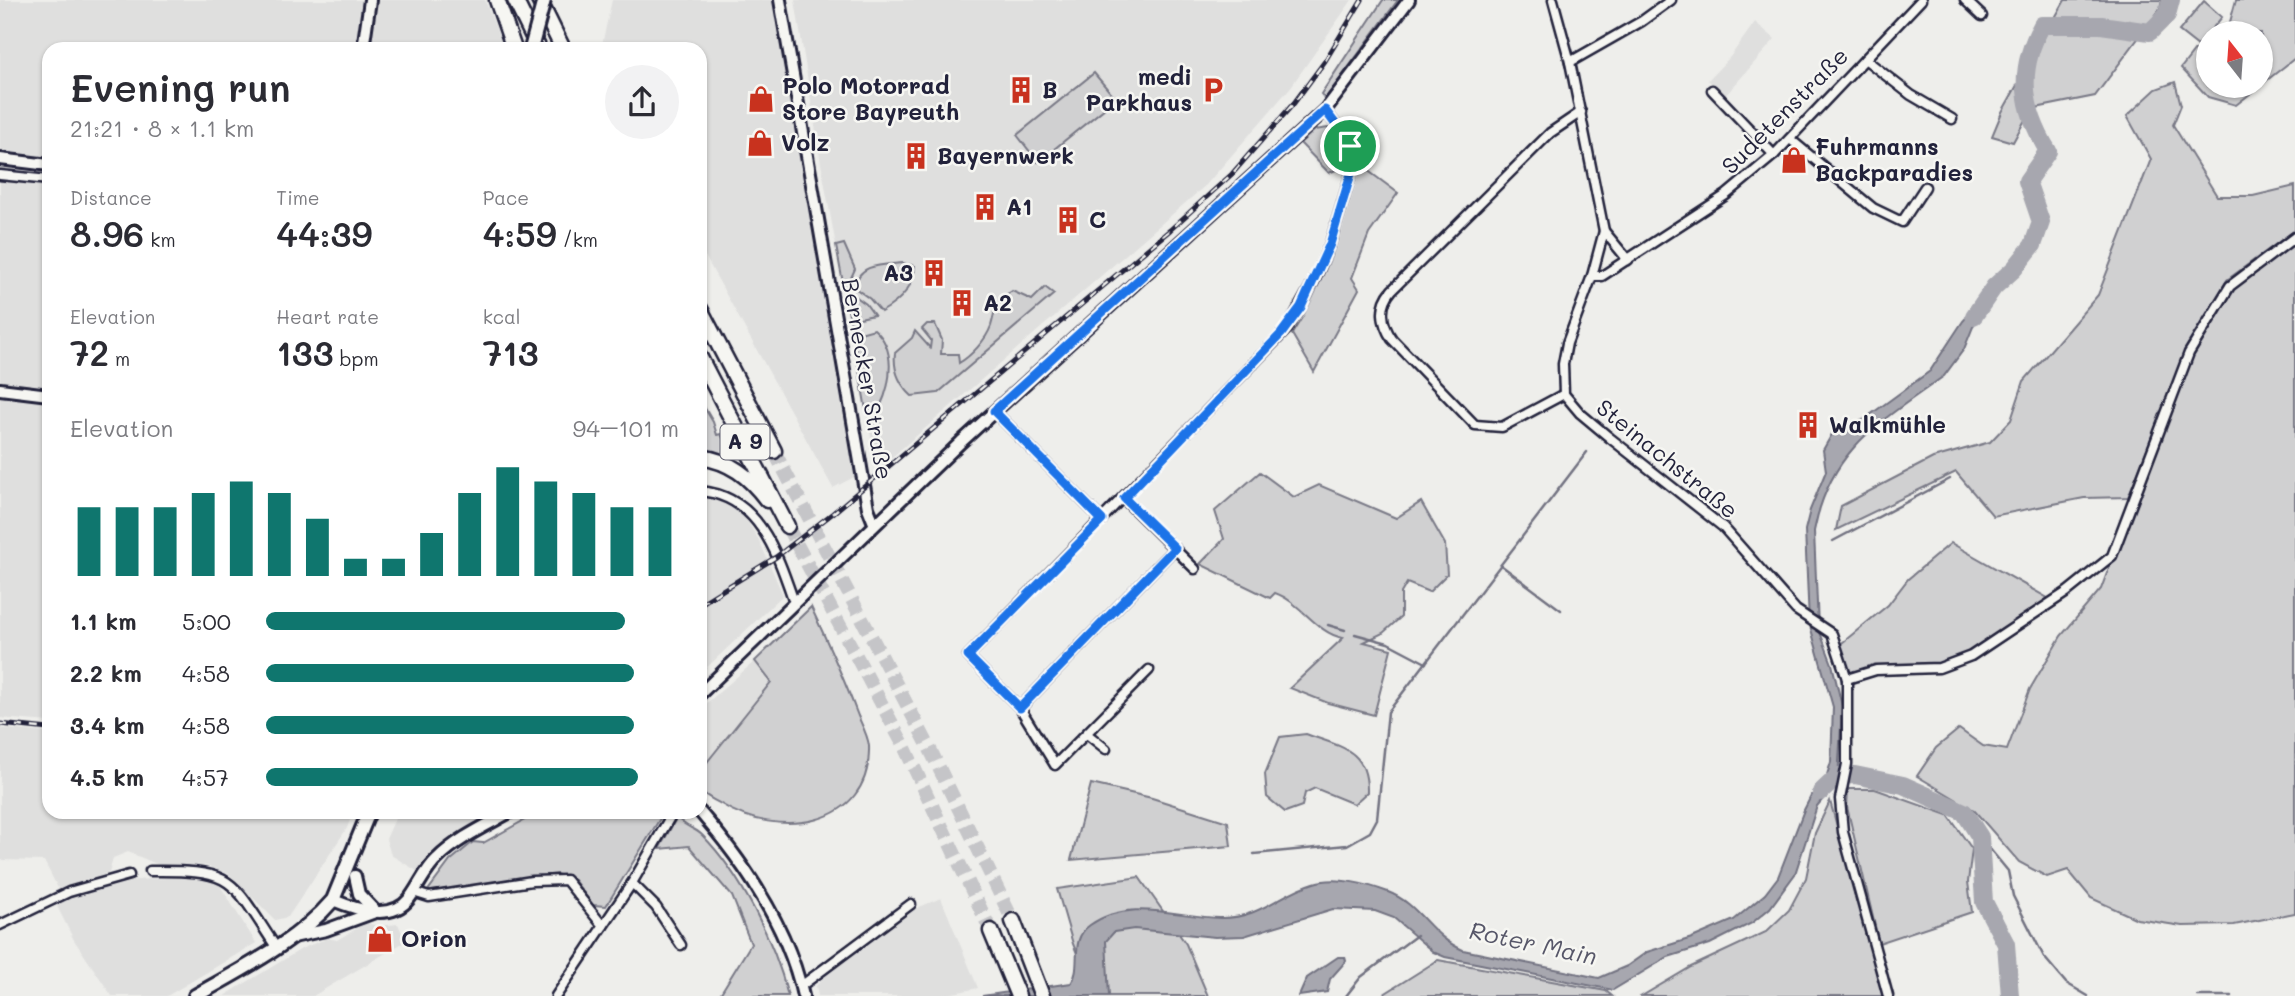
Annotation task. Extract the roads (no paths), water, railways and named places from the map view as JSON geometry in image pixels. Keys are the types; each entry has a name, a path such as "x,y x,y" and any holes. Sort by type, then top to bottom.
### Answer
{"highway":[{"path":"497,0 512,42"},
{"path":"516,0 536,42"},
{"path":"542,0 560,42"},
{"name":"A 9","path":"707,322 774,451"},
{"name":"A 9","path":"707,372 787,526 743,474 730,464 707,459"},
{"path":"1013,922 1042,996"},
{"path":"991,931 1018,996"}],"main road":[{"path":"533,42 542,0"},
{"path":"194,996 290,938 333,900 366,819"}],"street":[{"path":"364,42 370,0"},
{"name":"Bernecker Straße","path":"780,0 868,508 874,523"},
{"path":"707,687 874,523 1325,110 1409,0"},
{"name":"Steinachstraße","path":"1553,0 1570,62 1604,231 1592,275 1567,342 1563,364 1564,394 1580,413 1609,438 1723,527 1796,610 1832,634 1847,679 1847,764 1840,799 1843,832 1888,996"},
{"path":"1570,62 1642,21 1671,0"},
{"path":"1965,0 1982,16"},
{"name":"Sudetenstraße","path":"1592,275 1602,276 1727,195 1790,139 1919,1"},
{"path":"1865,59 1911,95 1952,119"},
{"path":"1712,90 1774,155"},
{"path":"1149,670 1058,763 1051,764 1020,708 968,656 1281,334 1301,307 1330,244 1353,167 1348,141 1325,110"},
{"path":"1564,394 1502,427 1475,425 1392,339 1384,326 1382,311 1392,290 1550,133 1581,112"},
{"path":"1790,139 1873,208 1902,222 1925,187"},
{"path":"0,159 42,164"},
{"path":"0,175 42,179"},
{"path":"1604,231 1628,260"},
{"path":"1847,679 1876,670 1939,668 1971,656 2067,592 2112,556 2189,354 2230,286 2295,237"},
{"path":"0,389 42,394"},
{"path":"994,411 1102,520"},
{"path":"707,493 733,499 749,510 776,557 794,602"},
{"path":"1124,498 1195,569"},
{"path":"1020,708 1175,548"},
{"path":"1087,733 1106,749"},
{"path":"290,938 326,930 376,912 397,909 445,851 498,819"},
{"path":"559,994 632,883 669,819"},
{"path":"705,819 757,887 783,939 802,991 911,904"},
{"path":"150,871 194,871 225,878 245,900 276,947"},
{"path":"0,925 69,892 129,875"},
{"path":"355,876 359,894 376,912"},
{"path":"413,892 429,897 532,881 566,880 603,926"},
{"path":"632,883 656,907 681,945"},
{"path":"333,900 376,912"}],"waterway":[{"path":"1974,316 1994,287 2014,269 2033,245 2041,222 2027,181 2048,151 2028,104 2026,73 2034,42 2042,25 2101,25 2150,32 2167,15 2171,0"},
{"path":"1254,854 1347,845 1370,832 1377,819 1388,712 1587,452"},
{"path":"1833,541 1950,479"},
{"path":"1502,566 1561,610"},
{"path":"1328,625 1345,630"},
{"path":"1355,634 1388,643 1426,663"},
{"name":"Roter Main","path":"1821,792 1838,776 1855,775 1903,785 1964,812 1980,837 1984,902 2006,944 2010,996"},
{"path":"1980,837 2008,871 2013,896 2044,957 2066,983 2088,996"},
{"name":"Roter Main","path":"1346,996 1361,977 1417,935"},
{"path":"2198,996 2232,996"}],"tunnel":[{"path":"774,451 927,743 1013,921"},
{"path":"787,526 903,744 991,931"}],"railway":[{"path":"707,600 776,557 833,513 1170,230 1232,174 1294,103 1325,61 1362,0"},
{"path":"0,724 42,728"}],"place":[{"name":"B","path":"1021,90"},
{"name":"medi Parkhaus","path":"1213,90"},
{"name":"Polo Motorrad Store Bayreuth","path":"761,99"},
{"name":"Volz","path":"760,143"},
{"name":"Bayernwerk","path":"916,156"},
{"name":"Fuhrmanns Backparadies","path":"1794,160"},
{"name":"A1","path":"985,207"},
{"name":"C","path":"1068,220"},
{"name":"A3","path":"934,273"},
{"name":"A2","path":"962,303"},
{"name":"Walkmühle","path":"1808,425"},
{"name":"Orion","path":"380,939"}]}
